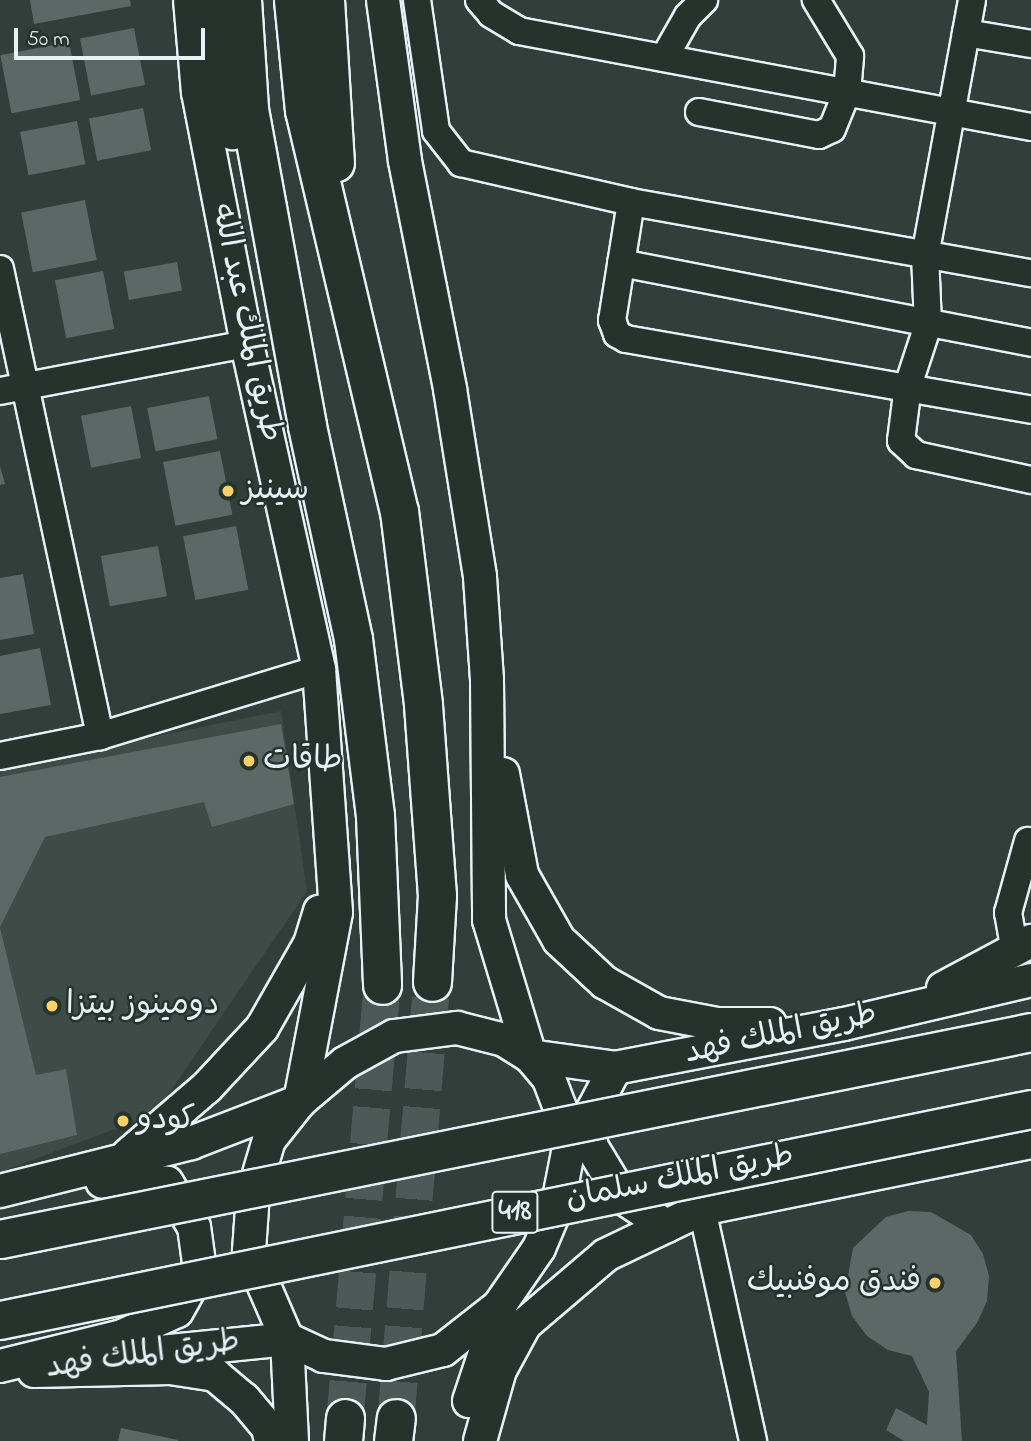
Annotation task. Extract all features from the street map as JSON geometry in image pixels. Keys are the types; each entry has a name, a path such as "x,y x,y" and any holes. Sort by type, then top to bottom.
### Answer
{"highway":[{"path":"211,0 247,209 307,426"},
{"name":"طريق الملك عبد الله","path":"242,0 249,109 307,426 353,639 375,816 382,985"},
{"path":"293,0 304,110 341,251 399,511 414,631 437,895 432,982"},
{"path":"325,0 341,251"},
{"name":"418","path":"0,1239 1031,1032"},
{"name":"طريق الملك سلمان","path":"0,1320 1031,1109"}],"main road":[{"name":"طريق الملك عبد الله","path":"190,0 198,93 247,344 320,669 337,912 300,1101"},
{"path":"383,0 405,161 450,389 480,577 487,680 489,920 530,1056"},
{"path":"487,680 522,875 559,940 604,982 659,1013 717,1024 844,1024"},
{"path":"114,1165 207,1087 262,1028 310,944 334,867"},
{"path":"902,1009 1023,946"},
{"name":"طريق الملك فهد","path":"530,1056 615,1068 844,1024 1031,981"},
{"path":"902,1009 1031,991"},
{"path":"292,1441 287,1339 248,1251 253,1194 269,1140 300,1101 345,1063 394,1036 457,1028 504,1041 530,1056 549,1079 571,1137 558,1203 540,1248 499,1306 467,1408 465,1441"},
{"path":"615,1068 594,1108 590,1144 622,1196 666,1226"},
{"path":"0,1194 191,1143 300,1101"},
{"path":"287,1339 324,1356 386,1364 443,1349 499,1306 702,1209 1027,1144"},
{"path":"0,1194 129,1178 167,1183 194,1227 200,1270 177,1311 122,1336 10,1371"},
{"path":"480,1441 500,1370 525,1324 606,1255"},
{"name":"طريق الملك فهد","path":"10,1371 134,1351 287,1339"},
{"path":"10,1371 170,1368 215,1375 244,1399 268,1428 271,1441"}],"street":[{"path":"417,0 436,131 461,163 631,202 1031,273"},
{"path":"479,0 491,15 519,31 1031,127"},
{"path":"664,58 688,16 704,0"},
{"path":"699,112 819,135 832,129 847,92 850,56 816,0"},
{"path":"972,0 925,255 928,325 908,386 901,440 905,449 1031,480"},
{"path":"966,33 1031,44"},
{"path":"631,202 612,320 617,334 626,339 908,386 1031,410"},
{"path":"621,263 1031,343"},
{"path":"0,269 13,389 100,736"},
{"path":"13,389 247,344"},
{"path":"0,756 100,736 320,669"},
{"path":"1023,946 1008,913 1028,841"},
{"path":"702,1209 753,1441"}],"shaded area":[{"path":"281,711 307,891 155,1114 0,1172 0,768"}],"building":[{"path":"30,0 130,0 131,6 34,24"},
{"path":"134,28 145,85 91,95 80,38"},
{"path":"69,42 80,100 12,113 0,55"},
{"path":"143,108 151,150 97,161 89,118"},
{"path":"77,121 85,164 28,175 20,132"},
{"path":"85,200 97,260 33,272 21,212"},
{"path":"177,262 182,291 129,300 124,271"},
{"path":"103,271 114,329 66,338 55,280"},
{"path":"209,396 217,439 156,451 147,408"},
{"path":"131,406 141,458 91,468 81,416"},
{"path":"220,451 232,515 175,526 163,462"},
{"path":"0,466 5,484 0,485"},
{"path":"236,526 248,590 195,600 183,536"},
{"path":"158,546 167,596 110,606 101,556"},
{"path":"23,574 34,634 0,640 0,578"},
{"path":"40,648 51,705 0,714 0,656"},
{"path":"281,724 294,804 212,827 204,802 45,837 0,927 0,777"},
{"path":"0,928 36,1075 66,1069 77,1135 0,1154"},
{"path":"908,1211 931,1212 971,1235 983,1254 989,1276 987,1301 977,1323 956,1351 962,1441 904,1441 886,1430 896,1408 927,1425 929,1392 912,1356 888,1350 867,1336 852,1316 845,1292 853,1248 886,1217"},
{"path":"121,1428 178,1440 178,1441 118,1441"}],"tunnel":[{"path":"396,1418 432,982"},
{"path":"345,1418 382,985"}],"place":[{"name":"سينيز","path":"228,491"},
{"name":"طاقات","path":"249,761"},
{"name":"دومينوز بيتزا","path":"52,1006"},
{"name":"كودو","path":"123,1121"},
{"name":"فندق موفنبيك","path":"935,1283"}]}
